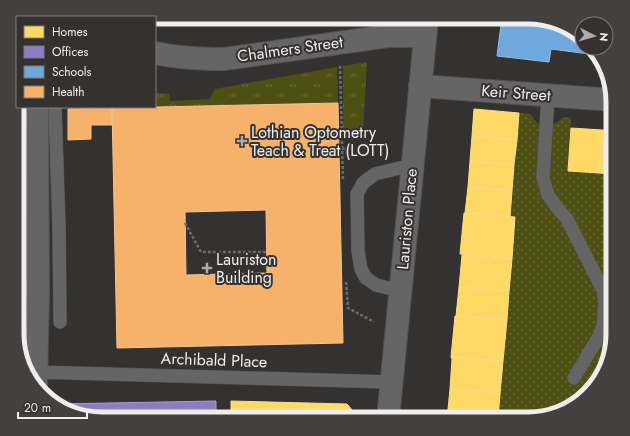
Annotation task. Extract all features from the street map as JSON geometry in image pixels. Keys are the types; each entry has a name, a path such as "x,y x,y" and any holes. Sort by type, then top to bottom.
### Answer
{"street":[{"name":"Chalmers Street","path":"156,53 173,57 224,59 388,36 426,27"},
{"name":"Lauriston Place","path":"389,412 426,27"},
{"name":"Keir Street","path":"420,86 606,99"},
{"path":"36,376 28,290 37,108"}],"lane":[{"path":"548,95 543,178 545,187 552,202 568,219 604,290 606,301 603,326 600,336 574,378"},
{"path":"55,108 59,227 60,322"},
{"path":"400,291 376,285 366,278 362,269 358,251 357,194 363,183 375,174 412,165"},
{"name":"Archibald Place","path":"38,379 392,382"}],"path":[{"path":"340,63 343,188"},
{"path":"342,149 378,145"},
{"path":"185,223 201,252 267,252"}],"green space":[{"path":"367,62 363,131 343,130 343,66"},
{"path":"337,67 338,103 156,107 156,93 169,94 170,101 210,99 215,89"},
{"path":"68,108 113,108 68,109"},
{"path":"519,113 530,114 538,124 547,125 557,122 564,117 571,118 568,171 606,174 605,350 596,373 590,382 576,396 563,404 544,411 499,412 515,218 510,217"}],"building: Homes":[{"path":"474,109 519,113 517,140 472,136"},
{"path":"571,128 602,130 599,173 568,171"},
{"path":"602,130 606,130 606,174 599,173"},
{"path":"472,136 517,140 514,165 470,161"},
{"path":"470,161 514,165 512,191 468,187"},
{"path":"468,187 512,191 510,217 465,213"},
{"path":"464,213 515,217 512,259 460,254"},
{"path":"462,255 512,259 509,291 459,287"},
{"path":"459,287 509,291 507,320 456,316"},
{"path":"455,316 507,320 503,361 451,357"},
{"path":"451,357 503,361 500,394 450,389"},
{"path":"450,389 500,394 499,412 448,412"},
{"path":"231,401 308,403 308,412 231,412"},
{"path":"308,403 347,404 353,411 353,412 308,412"}],"building: Offices":[{"path":"216,401 216,412 97,412 86,411 67,404"}],"building: Schools":[{"path":"501,24 539,25 558,30 574,39 574,52 551,49 549,62 497,56"}],"building: Health":[{"name":"Lauriston Building","path":"338,103 343,343 117,348 112,108","holes":["266,210 267,273 186,275 185,212"]},
{"path":"112,108 112,125 91,125 91,139 68,140 68,109"}],"place":[{"name":"Lothian Optometry Teach & Treat (LOTT)","path":"242,141"},
{"name":"Lauriston Building","path":"207,268"}]}
